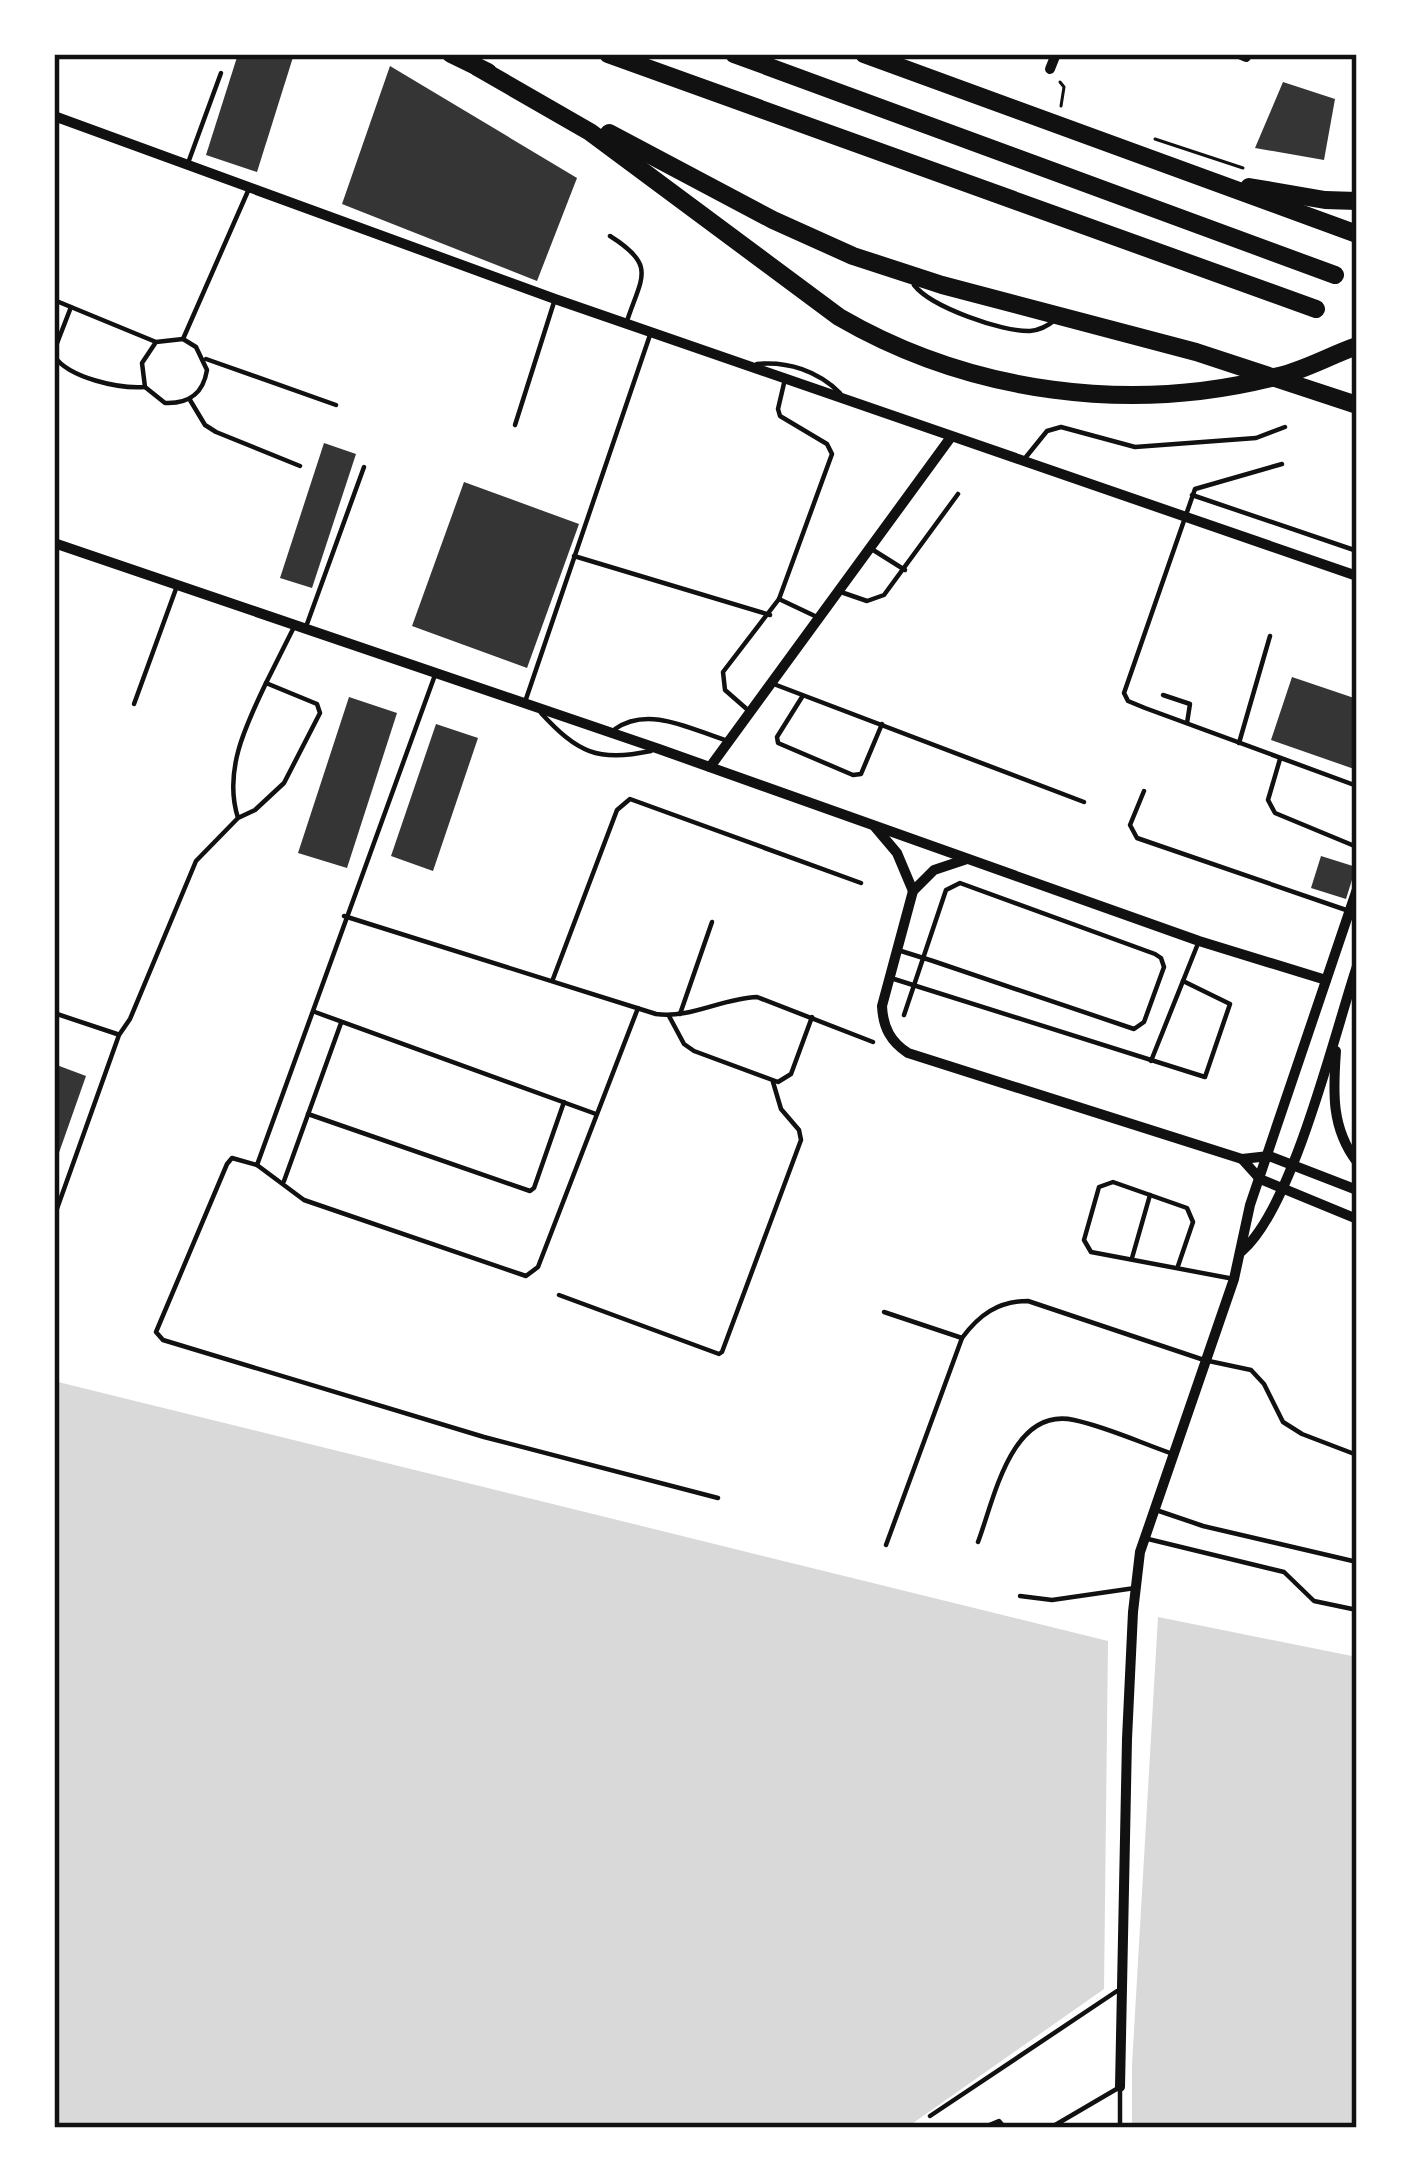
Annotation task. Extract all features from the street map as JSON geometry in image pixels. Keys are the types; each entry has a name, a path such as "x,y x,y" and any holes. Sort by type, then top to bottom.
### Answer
{"highway":[{"path":"452,54 590,132 808,296 883,342 971,375 1109,395 1193,390 1281,376 1357,346"},
{"path":"608,54 1316,309"},
{"path":"734,54 1334,275"},
{"path":"864,54 1357,234"},
{"path":"477,67 535,92 808,237 909,275 1196,352 1357,407"},
{"path":"1191,175 1288,195 1357,201"}],"street":[{"path":"1049,69 1057,54"},
{"path":"54,116 554,299 1357,576"},
{"path":"710,767 951,437"},
{"path":"54,543 659,749 1199,941 1326,980"},
{"path":"873,824 897,853 914,891"},
{"path":"970,858 934,870 914,891 882,1006 889,1036 908,1053 1242,1159 1269,1156 1357,1190"},
{"path":"1120,2087 1127,1739 1135,1588 1144,1538 1234,1279 1242,1251 1241,1233 1357,889"},
{"path":"1242,1251 1255,1240 1292,1165 1357,966"},
{"path":"1337,1032 1335,1115 1342,1141 1357,1162"},
{"path":"1242,1159 1260,1179 1357,1219"}],"lane":[{"path":"188,164 221,73"},
{"path":"183,339 250,185"},
{"path":"610,236 635,252 641,262 626,324"},
{"path":"514,425 554,299"},
{"path":"54,300 157,342 183,339 196,346 204,358 205,382 190,400 165,403 145,388 126,388 64,368 54,354 71,307"},
{"path":"651,333 574,556 531,706 564,738 596,754 617,758 659,749"},
{"path":"145,388 142,363 157,342"},
{"path":"204,358 336,405"},
{"path":"746,365 791,366 832,386 849,401"},
{"path":"750,712 725,690 722,679 726,667 779,599 832,454 827,444 780,416 785,379"},
{"path":"190,400 205,425 216,432 300,466"},
{"path":"1022,462 1047,431 1061,427 1135,446 1256,438 1285,427"},
{"path":"1282,464 1199,485 1192,495 1124,693 1128,701 1186,725 1357,786"},
{"path":"238,818 233,774 248,719 299,628 364,466"},
{"path":"838,591 867,601 877,599 905,570 958,494"},
{"path":"1192,495 1357,551"},
{"path":"870,548 905,570"},
{"path":"574,556 770,615"},
{"path":"134,704 177,586"},
{"path":"779,599 819,618"},
{"path":"1239,743 1270,636"},
{"path":"256,1165 435,675"},
{"path":"54,1217 118,1035 130,1018 190,871 238,818 255,810 284,783 320,712 316,704 266,683"},
{"path":"771,683 1084,802"},
{"path":"1163,695 1190,704 1186,725"},
{"path":"803,696 777,737 778,743 853,775 861,775 882,724"},
{"path":"610,733 641,717 729,742"},
{"path":"1280,758 1268,800 1275,813 1357,847"},
{"path":"1144,791 1130,825 1137,838 1350,911"},
{"path":"553,979 617,810 630,799 861,883"},
{"path":"969,886 983,863"},
{"path":"896,950 923,958 1134,1029 1144,1022 1164,967 1162,958 969,886 951,884 946,890 923,958 914,984 904,1015"},
{"path":"344,916 669,1016 738,998 758,998 873,1042"},
{"path":"680,1014 712,922"},
{"path":"1151,1061 1199,941"},
{"path":"888,977 1200,1077 1208,1073 1230,1004 1183,981"},
{"path":"638,1008 538,1267 526,1276 304,1200 256,1165 232,1158 156,1332 163,1340 484,1437 718,1498"},
{"path":"54,1012 118,1035"},
{"path":"315,1012 596,1114"},
{"path":"669,1016 694,1051 773,1082 791,1074 812,1016"},
{"path":"283,1184 340,1022"},
{"path":"559,1295 722,1352 801,1139 782,1109 773,1082"},
{"path":"308,1114 530,1191 564,1102"},
{"path":"1178,1266 1192,1216 1182,1206 1113,1182 1095,1192 1084,1240 1098,1256 1234,1279"},
{"path":"1131,1261 1150,1195"},
{"path":"886,1545 962,1338 986,1312 1014,1301 1028,1301 1257,1373 1283,1422 1357,1455"},
{"path":"884,1312 962,1338"},
{"path":"978,1542 1011,1456 1040,1424 1072,1419 1173,1454"},
{"path":"1154,1510 1357,1562"},
{"path":"1144,1538 1284,1572 1314,1601 1357,1610"},
{"path":"1021,1596 1058,1600 1135,1588"},
{"path":"930,2116 1122,1988"},
{"path":"1050,2128 1120,2087"},
{"path":"1120,2087 1120,2128"},
{"path":"982,2128 999,2121 1005,2128"}],"path":[{"path":"1049,69 1064,87 1061,106"},
{"path":"1142,135 1247,169"}],"shaded area":[{"path":"54,1381 1108,1641 1104,1989 906,2128 54,2128"},
{"path":"1158,1617 1357,1657 1357,2128 1132,2128"}],"building":[{"path":"238,54 294,54 257,172 206,155"},
{"path":"390,66 577,178 537,281 342,204"},
{"path":"1283,82 1335,99 1324,160 1255,148"},
{"path":"324,443 356,454 312,588 280,578"},
{"path":"464,482 579,524 527,668 412,626"},
{"path":"1292,677 1357,699 1357,770 1271,740"},
{"path":"349,697 397,713 347,868 298,853"},
{"path":"436,724 478,738 433,871 391,856"},
{"path":"1321,856 1356,867 1346,899 1311,888"},
{"path":"54,1064 86,1076 55,1164 54,1164"}]}
